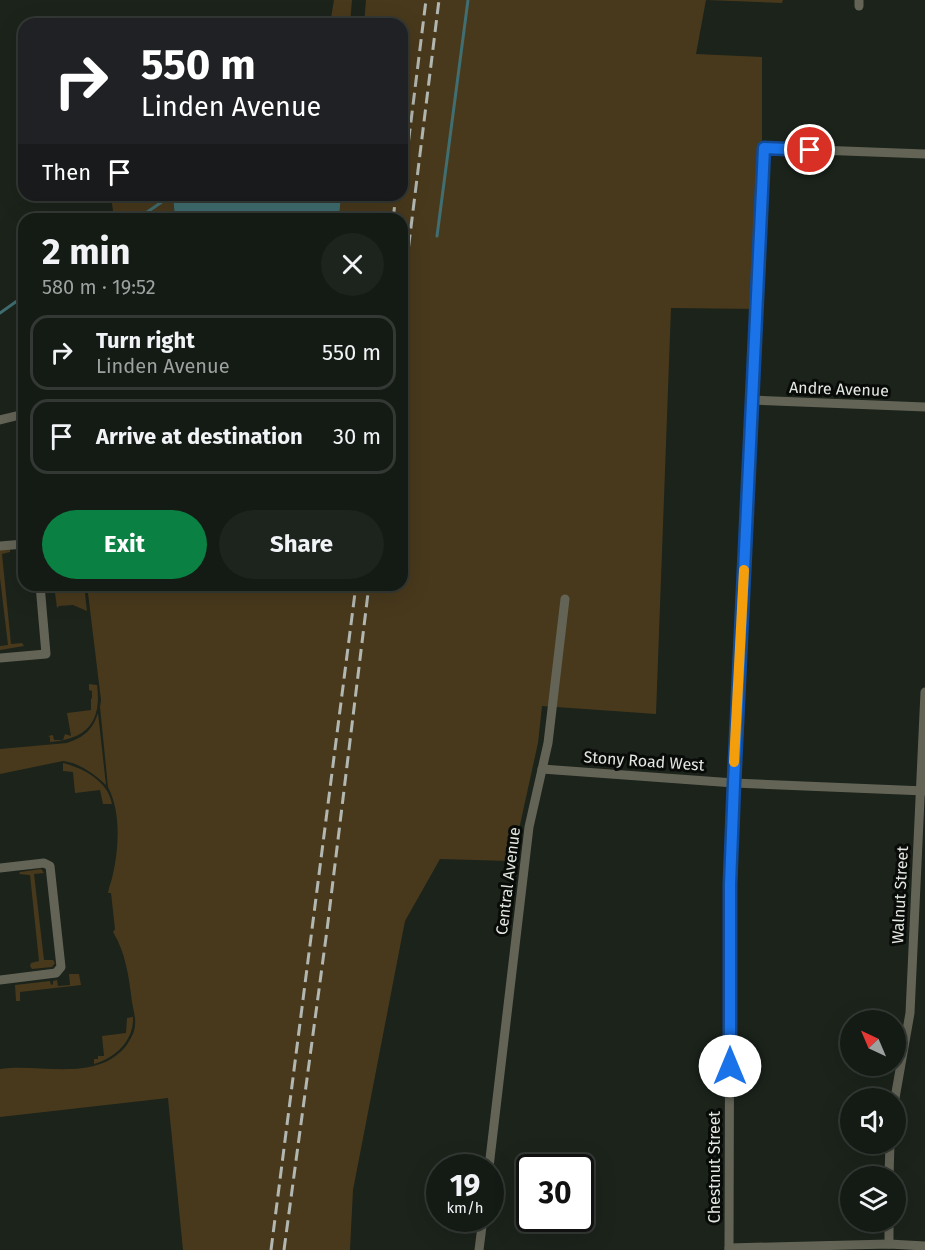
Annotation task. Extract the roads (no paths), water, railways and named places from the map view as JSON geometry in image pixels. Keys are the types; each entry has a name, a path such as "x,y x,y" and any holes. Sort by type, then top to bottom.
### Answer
{"street":[{"name":"Chestnut Street","path":"729,1249 730,884 764,148 925,154"},
{"name":"Andre Avenue","path":"752,400 925,407"},
{"path":"0,420 18,416"},
{"path":"0,546 18,544"},
{"path":"0,658 46,654 41,591"},
{"name":"Central Avenue","path":"491,1154 529,826 548,743 565,599"},
{"name":"Walnut Street","path":"897,1088 909,1013 922,791 925,692"},
{"name":"Stony Road West","path":"542,769 734,783 922,791"},
{"path":"0,868 44,863 50,866 61,967 56,973 0,980"},
{"path":"479,1250 481,1232"},
{"path":"889,1232 889,1244"},
{"path":"729,1249 889,1244 925,1246"}],"water":[{"path":"174,201 340,201 340,213 174,213"}],"waterway":[{"path":"437,236 468,0"},
{"path":"146,213 163,201"},
{"path":"0,313 18,300"}],"railway":[{"path":"408,146 426,0"},
{"path":"408,251 439,0"},
{"path":"394,213 395,201"},
{"path":"271,1250 355,591"},
{"path":"284,1250 327,930 368,591"}]}
